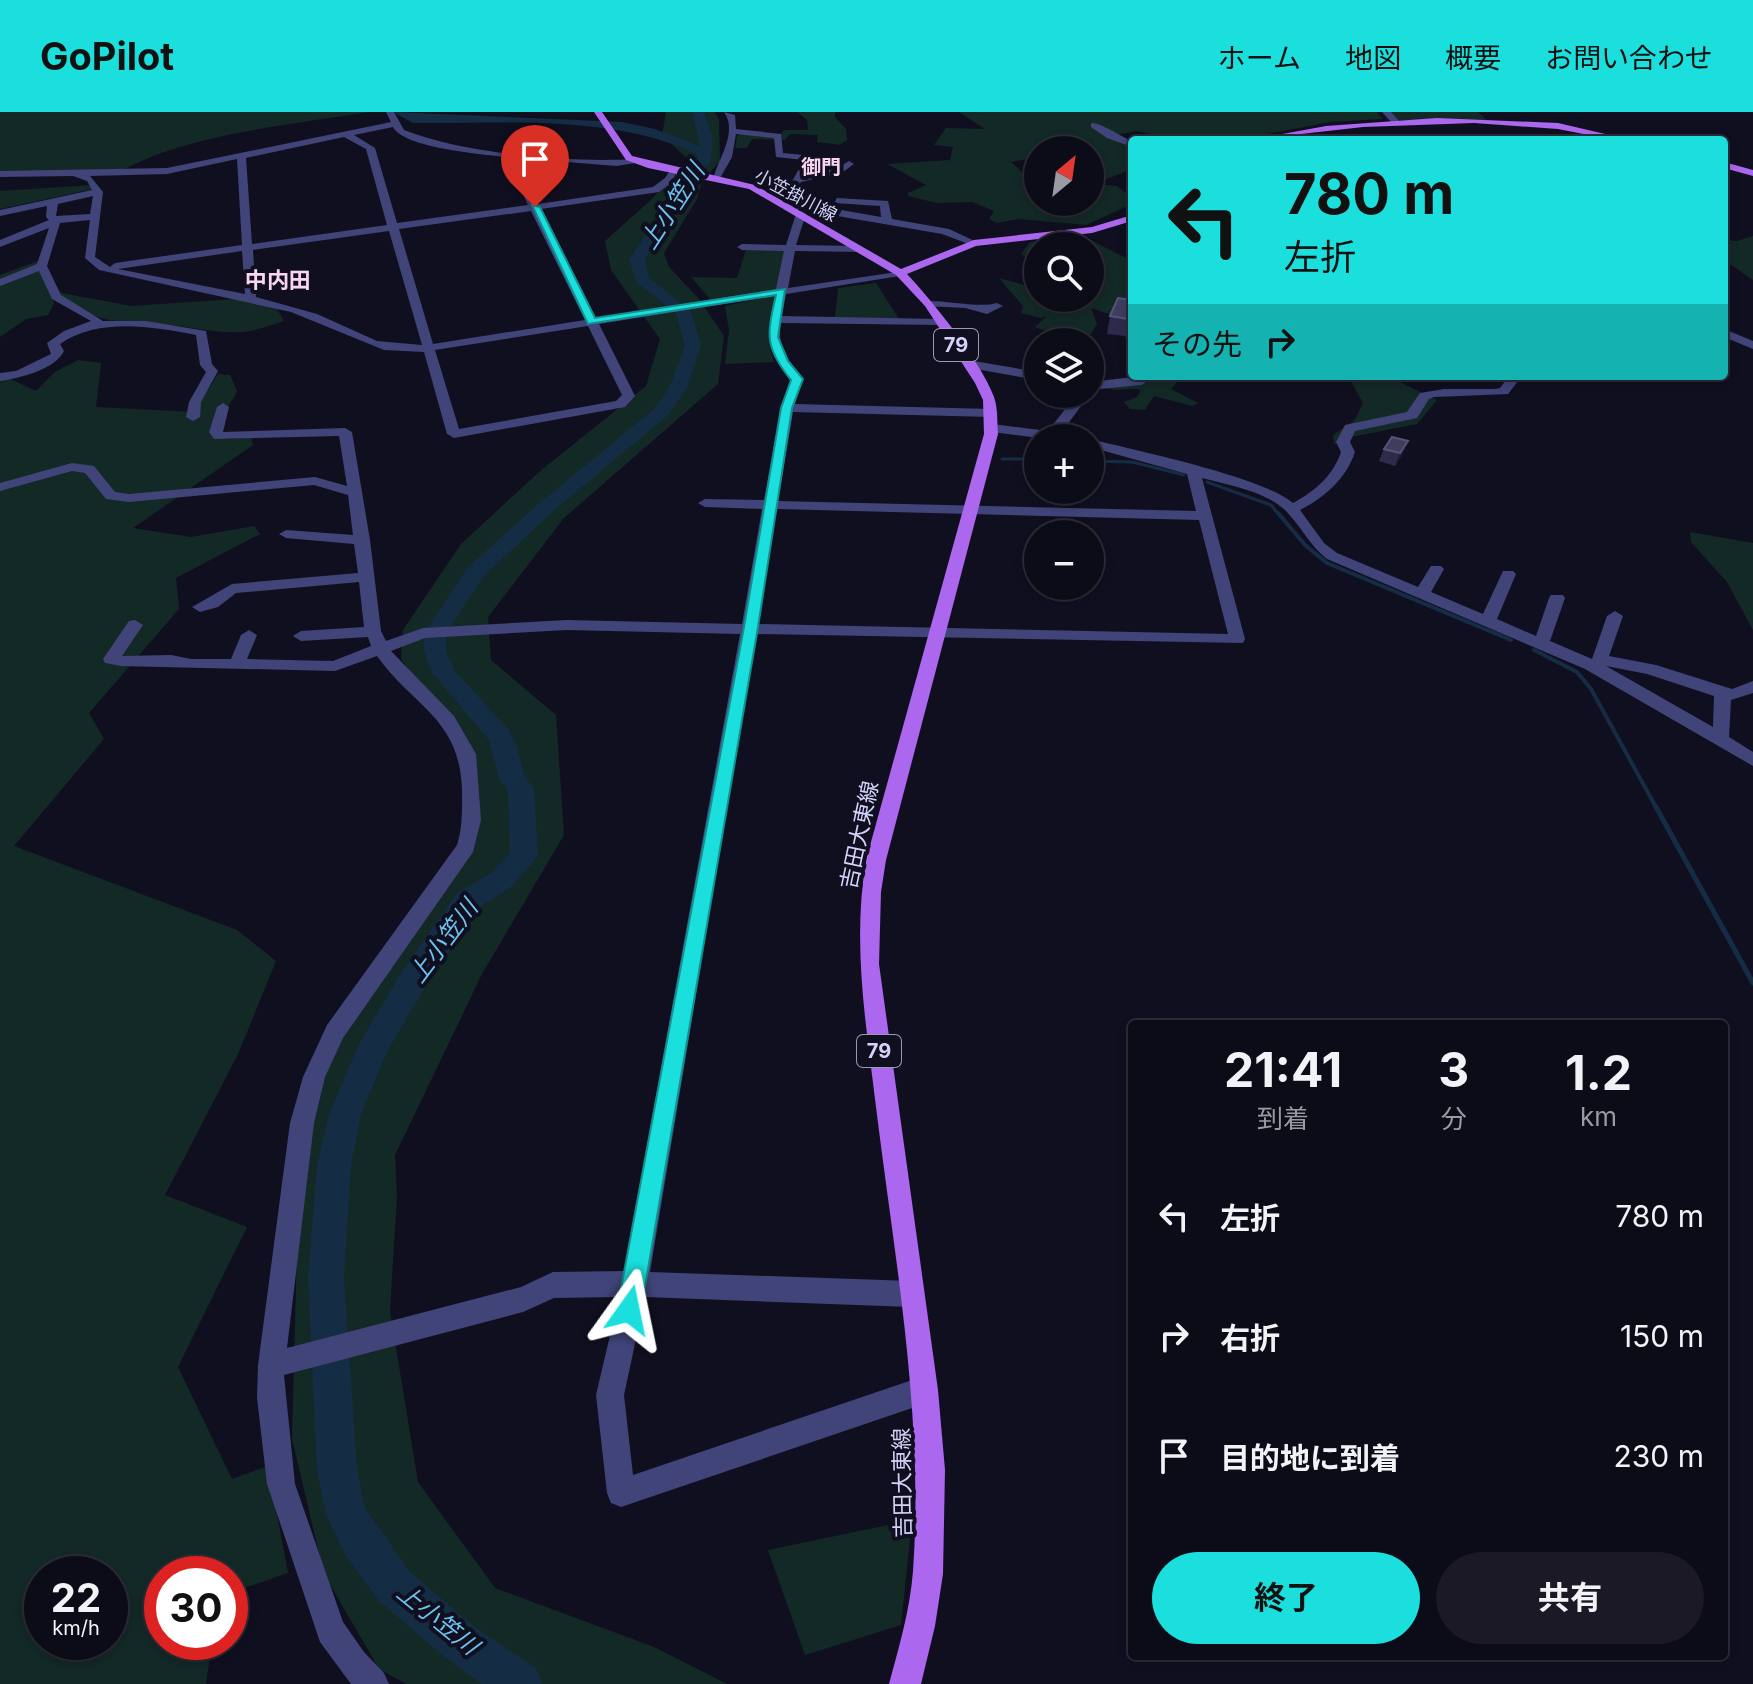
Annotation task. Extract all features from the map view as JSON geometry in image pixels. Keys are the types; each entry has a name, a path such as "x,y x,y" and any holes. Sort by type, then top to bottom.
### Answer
{"main road":[{"path":"598,112 624,154 636,162"},
{"path":"1278,136 1351,124 1396,122 1549,125 1606,136"},
{"name":"小笠掛川線","path":"636,162 752,187 900,273"},
{"path":"1728,166 1753,173"},
{"path":"900,273 922,267 974,243 1100,231 1128,220"},
{"name":"79","path":"900,273 929,304 968,364 987,395 992,420"},
{"name":"吉田大東線","path":"905,1684 920,1626 931,1529 931,1470 924,1390 874,1017 868,933 876,860 992,420"}],"street":[{"path":"390,112 400,132 419,140 565,161 636,162"},
{"path":"713,177 726,161 734,131 728,112"},
{"path":"1386,112 1396,122"},
{"path":"0,174 167,171 395,124"},
{"path":"1094,125 1110,136 1128,143"},
{"path":"734,131 778,136 779,155 828,158 849,164 840,170 799,180 774,198"},
{"path":"345,134 370,148 454,434 620,404 629,396 508,154"},
{"path":"241,156 251,299"},
{"path":"799,180 810,158"},
{"path":"103,268 656,190 676,171"},
{"path":"74,173 91,179 98,192 90,258 103,268 297,311 371,345 409,350 900,273"},
{"path":"0,213 98,192"},
{"path":"785,193 823,200 885,203 887,221"},
{"path":"53,201 51,217 56,221"},
{"path":"790,207 802,206 945,231 974,243"},
{"path":"801,214 790,248 772,337 783,362 797,379 787,408 635,1284 610,1395 621,1493 924,1390"},
{"path":"0,244 56,221 95,216"},
{"path":"56,221 42,266 56,297 86,312 97,320 97,324"},
{"path":"742,247 860,249"},
{"path":"0,283 42,266"},
{"path":"929,304 966,305 987,311 997,306"},
{"path":"776,319 940,322"},
{"path":"0,377 39,366 56,356 58,351 53,343 59,337 97,324 202,333 206,365 212,371 195,402 193,417"},
{"path":"1728,335 1753,345"},
{"path":"968,364 1024,374"},
{"path":"1104,385 1143,380"},
{"path":"1292,509 1342,472 1348,452 1343,442 1350,428 1412,415 1424,396 1432,393 1455,391 1486,395 1504,391 1513,380"},
{"path":"223,407 216,432 219,436 345,432 363,540 374,638"},
{"path":"787,408 992,420 1024,427"},
{"path":"1061,424 1073,408"},
{"path":"1104,447 1261,490 1292,509 1319,546 1332,556 1488,621 1529,643 1600,664 1650,669 1733,695 1753,687"},
{"path":"0,487 72,467 89,469 111,496 129,498 299,481 330,483 355,493"},
{"path":"301,636 374,638 567,625 1237,639 1193,471"},
{"path":"705,503 1205,516"},
{"path":"286,534 363,540"},
{"path":"1422,594 1436,569"},
{"path":"1488,621 1508,574"},
{"path":"200,607 212,604 232,589 368,577"},
{"path":"1529,643 1557,598"},
{"path":"357,614 462,742 470,769 473,826 466,847 446,878 335,1032 314,1077 302,1123 276,1441 286,1499 331,1631 353,1663 373,1684"},
{"path":"1600,664 1615,616"},
{"path":"135,625 111,659 177,659 191,664 335,666 374,638"},
{"path":"237,665 249,635"},
{"path":"1600,664 1753,760"},
{"path":"1719,738 1722,734 1723,693"},
{"path":"282,1362 523,1299 553,1285 635,1284 911,1294"}],"green space":[{"path":"0,112 369,112 210,139 179,147 123,170 0,174"},
{"path":"666,112 715,112 719,119 720,161 702,181 697,199 664,253 669,267 699,299 724,336 718,384 564,518 488,617 491,660 556,715 564,835 482,974 395,1155 397,1195 390,1311 418,1482 495,1588 654,1647 727,1684 406,1684 379,1669 324,1574 292,1439 300,1136 314,1077 476,835 466,751 401,659 403,630 461,544 539,472 646,386 660,339 611,270 605,241 653,198 688,159 662,136"},
{"path":"798,112 835,112 835,117 846,129 847,140 840,145 817,142 818,135 790,134 785,140 752,139 747,148 735,148 737,136 742,133 780,135 784,130 808,130 807,120"},
{"path":"959,112 1377,112 1382,119 1330,122 1258,136 1159,136 1137,131 1109,136 1128,143 1128,171 1104,179 1104,136 1024,136 1024,160 1011,162 1024,174 1024,216 1104,216 1104,185 1117,186 1128,195 1128,206 1086,225 1019,219 997,223 989,219 994,211 972,202 937,203 908,196 908,193 926,185 887,164 950,160 953,147 934,145 946,128 985,129"},
{"path":"1389,112 1478,112 1487,120 1398,120"},
{"path":"93,185 94,189 0,209 0,191"},
{"path":"1753,236 1753,280 1728,263 1728,240"},
{"path":"1104,247 1128,259 1128,315 1115,316 1103,312"},
{"path":"746,250 786,250 779,289 710,299 691,277 737,278"},
{"path":"38,261 54,303 48,315 26,319 0,337 0,275"},
{"path":"999,278 1024,285 1024,312 1092,312 1097,324 1095,328 1035,327 1047,316 1041,318 1021,313 1023,306"},
{"path":"876,283 899,319 835,318 838,288"},
{"path":"57,292 131,306 237,299 277,309 284,321 235,332 117,321 85,312"},
{"path":"776,295 769,328 774,362 725,364 729,330 725,306"},
{"path":"78,360 101,363 96,407 194,412 218,374 230,375 237,391 216,424 213,436 251,438 253,445 133,528 191,537 254,526 260,534 176,578 179,609 89,713 104,739 14,846 237,930 276,961 239,1052 165,1195 247,1227 178,1367 232,1479 268,1466 288,1573 248,1587 248,1556 144,1556 144,1660 209,1660 206,1684 0,1684 0,379 11,379 36,391 55,372"},
{"path":"1152,380 1179,380 1171,389 1198,403 1193,406 1154,396 1145,410 1130,409 1124,402 1137,397 1141,390 1104,387"},
{"path":"1347,380 1395,380 1437,400 1417,424 1351,437 1349,441 1334,444 1333,435 1355,420 1363,403 1352,383"},
{"path":"1690,532 1753,543 1753,630 1727,582 1691,542"},
{"path":"912,1520 901,1625 805,1655 768,1550"}],"building":[{"path":"1118,298 1128,299 1128,319 1110,316"},
{"path":"1392,437 1408,441 1400,453 1384,449"}],"waterway":[{"path":"399,112 413,119 563,121 622,126 678,140 704,153"},
{"name":"上小笠川","path":"520,1684 461,1643 395,1587 346,1515 337,1470 326,1277 334,1165 345,1114 374,1046 410,985 467,901 501,880 524,856 521,789 512,778 506,749 500,736 445,674 435,652 435,633 476,572 544,509 660,413 678,388 693,346 683,311 642,280 637,260 668,214 677,194 703,162 707,141 698,112"},
{"path":"1002,459 1024,459"},
{"path":"1104,461 1132,462 1184,475"},
{"path":"1207,482 1271,505 1279,515"},
{"path":"1278,513 1305,545 1327,563 1511,640"},
{"path":"1534,650 1577,672 1591,689 1657,809"},
{"path":"1656,807 1753,983"}],"district":[{"name":"御門","path":"821,167"},
{"name":"中内田","path":"278,280"}],"route":[{"path":"535,207 591,321 782,291 772,337 783,362 797,379 787,408 629,1310"}]}
